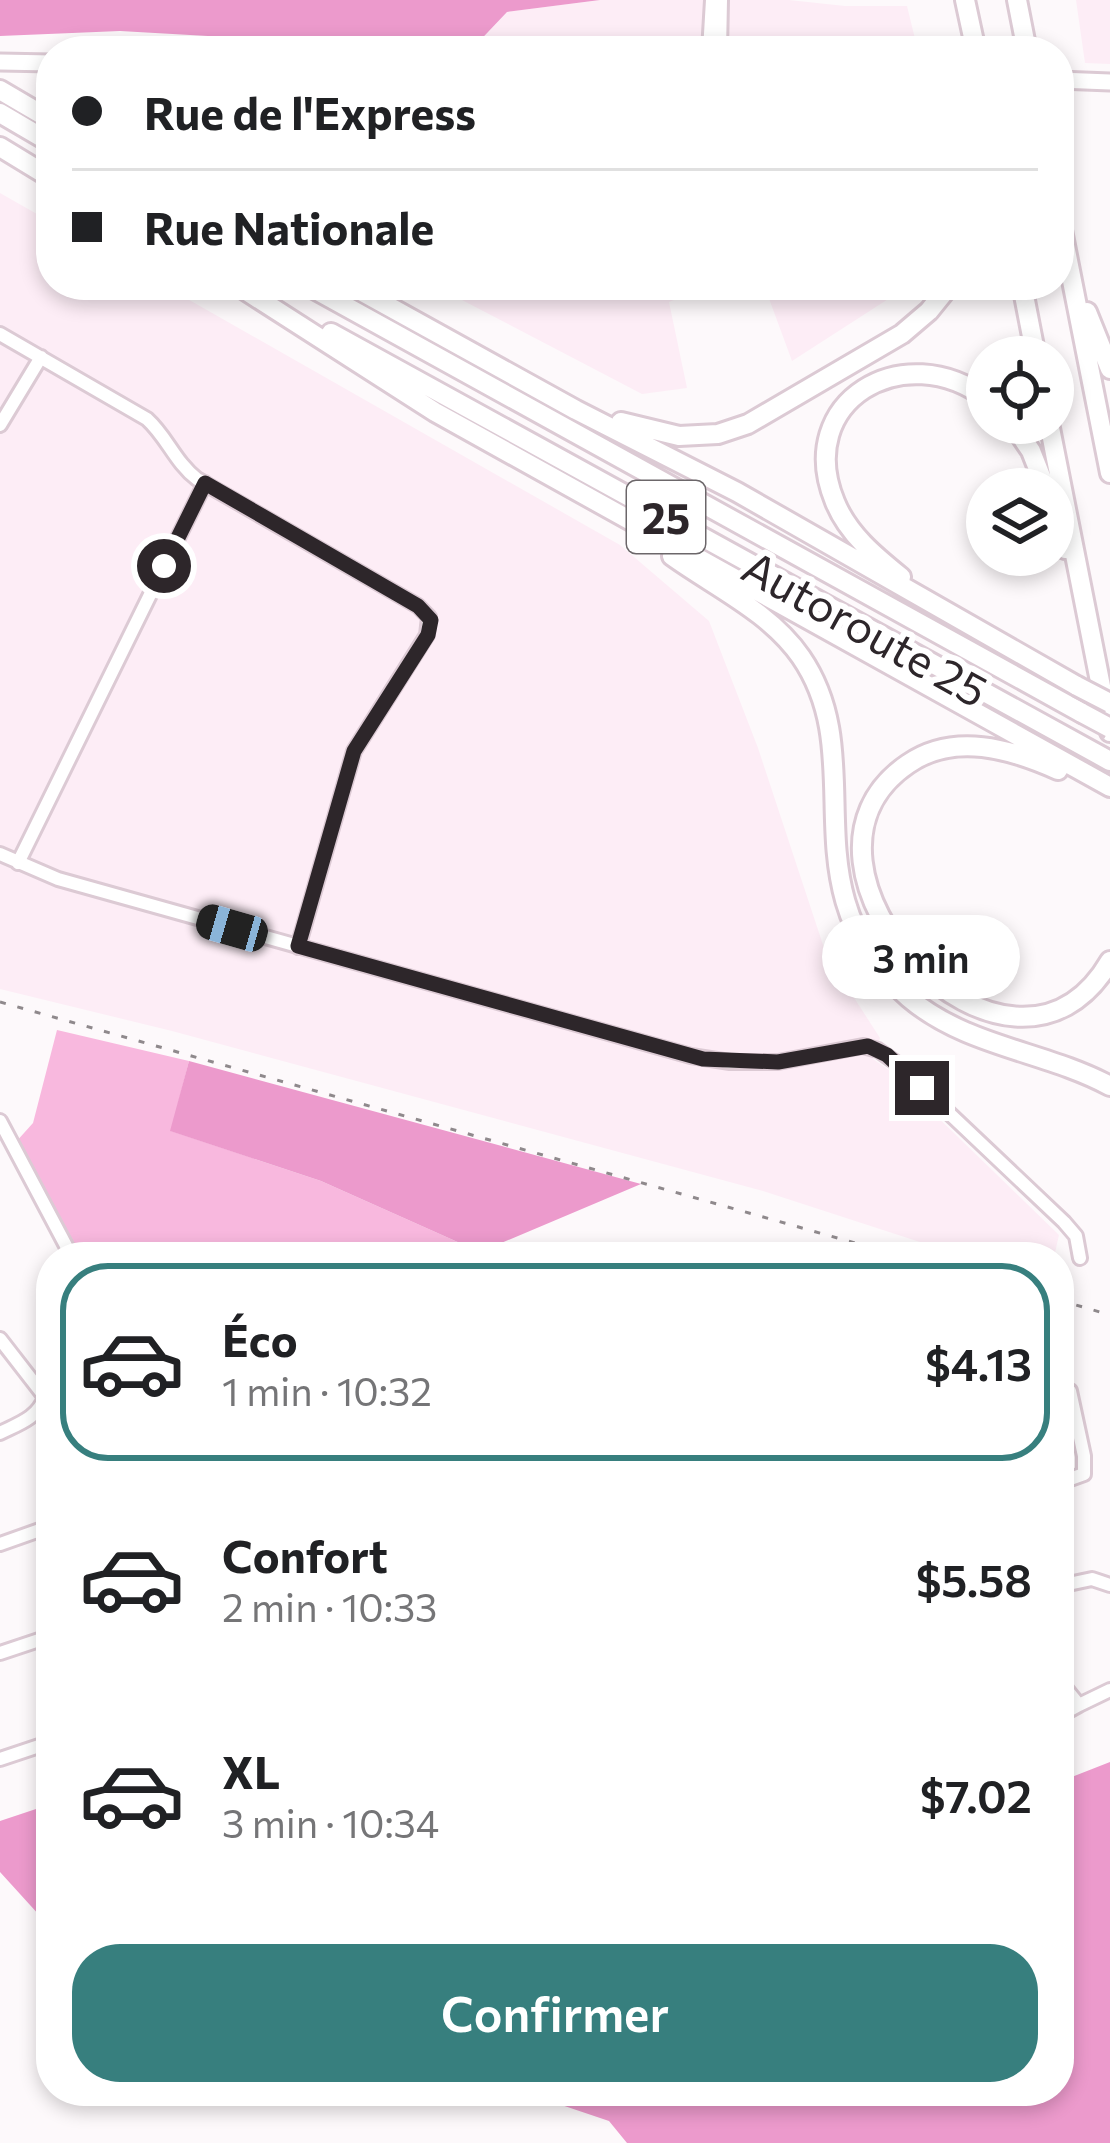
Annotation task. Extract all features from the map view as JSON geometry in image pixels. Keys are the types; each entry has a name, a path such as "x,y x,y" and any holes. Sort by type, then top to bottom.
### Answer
{"highway":[{"path":"1017,0 1024,36"},
{"path":"966,4 970,36"},
{"path":"0,89 36,111"},
{"path":"0,113 36,134"},
{"path":"0,147 36,169"},
{"path":"1074,278 1110,369"},
{"path":"1074,290 1110,473"},
{"path":"263,300 425,406 1102,785"},
{"name":"Autoroute 25","path":"267,300 1110,761"},
{"name":"Autoroute 25","path":"334,300 1110,730"},
{"path":"378,300 737,492 1110,704"},
{"path":"386,300 398,311"},
{"path":"576,410 669,436 737,428 784,406 902,334 938,300"},
{"path":"1025,300 1032,336"},
{"path":"943,611 870,551 848,525 828,481 829,443 838,418 854,397 876,382 923,372 966,387"},
{"path":"518,401 752,506 850,558"},
{"path":"1053,444 1110,730"},
{"path":"610,511 773,626 808,667 829,728 838,879 856,928 887,975 953,1028 1110,1086"},
{"path":"1074,572 1085,603"},
{"path":"1102,785 1003,750 970,746 939,750 913,760 883,787 865,825 862,857 874,902 899,946 933,981 972,1006 1013,1017 1055,1010 1083,994 1110,961"}],"main road":[{"path":"5,62 36,63"},
{"path":"1074,81 1110,82"}],"street":[{"path":"710,36 712,0"},
{"path":"721,36 722,0"},
{"path":"0,334 147,419 180,464 205,483 418,606 431,620 428,635 354,751 298,946"},
{"path":"0,425 41,357"},
{"path":"18,863 205,483"},
{"path":"0,854 58,879 703,1059 778,1062 855,1046 878,1050 1064,1222 1078,1240 1080,1258"},
{"path":"0,1121 63,1242"},
{"path":"0,1339 36,1385"},
{"path":"1074,1409 1084,1456 1084,1474 1074,1478"},
{"path":"0,1433 36,1413"},
{"path":"0,1544 36,1531"},
{"path":"1074,1583 1092,1579 1110,1586"},
{"path":"0,1653 36,1641"},
{"path":"1074,1707 1110,1690"},
{"path":"1074,1700 1078,1705"},
{"path":"0,1759 36,1747"}],"shaded area":[{"path":"0,0 600,0 507,12 484,36 208,36 120,31 0,36"},
{"path":"600,0 789,0 907,6 914,36 484,36 507,12"},
{"path":"1076,0 1110,0 1110,64 1085,63"},
{"path":"0,193 36,213 36,300 189,300 620,545 709,621 758,748 826,954 880,1038 873,1059 1059,1235 1057,1242 920,1242 763,1191 0,989"},
{"path":"462,300 674,300 669,302 687,388 642,394"},
{"path":"770,300 887,300 792,361"},
{"path":"57,1030 189,1061 171,1131 321,1181 458,1242 70,1242 15,1143 33,1123"},
{"path":"189,1061 641,1184 504,1242 458,1242 321,1181 170,1131"},
{"path":"1110,1762 1110,2143 627,2143 609,2121 564,2106 1074,2106 1074,1776"},
{"path":"36,1809 36,1912 0,1872 0,1821"}],"railway":[{"path":"0,1002 852,1242"},
{"path":"1074,1304 1110,1315"}],"route":[{"path":"164,566 205,483 418,606 431,620 428,635 354,751 298,946 703,1059 778,1062 868,1046 887,1055 922,1088"}]}
